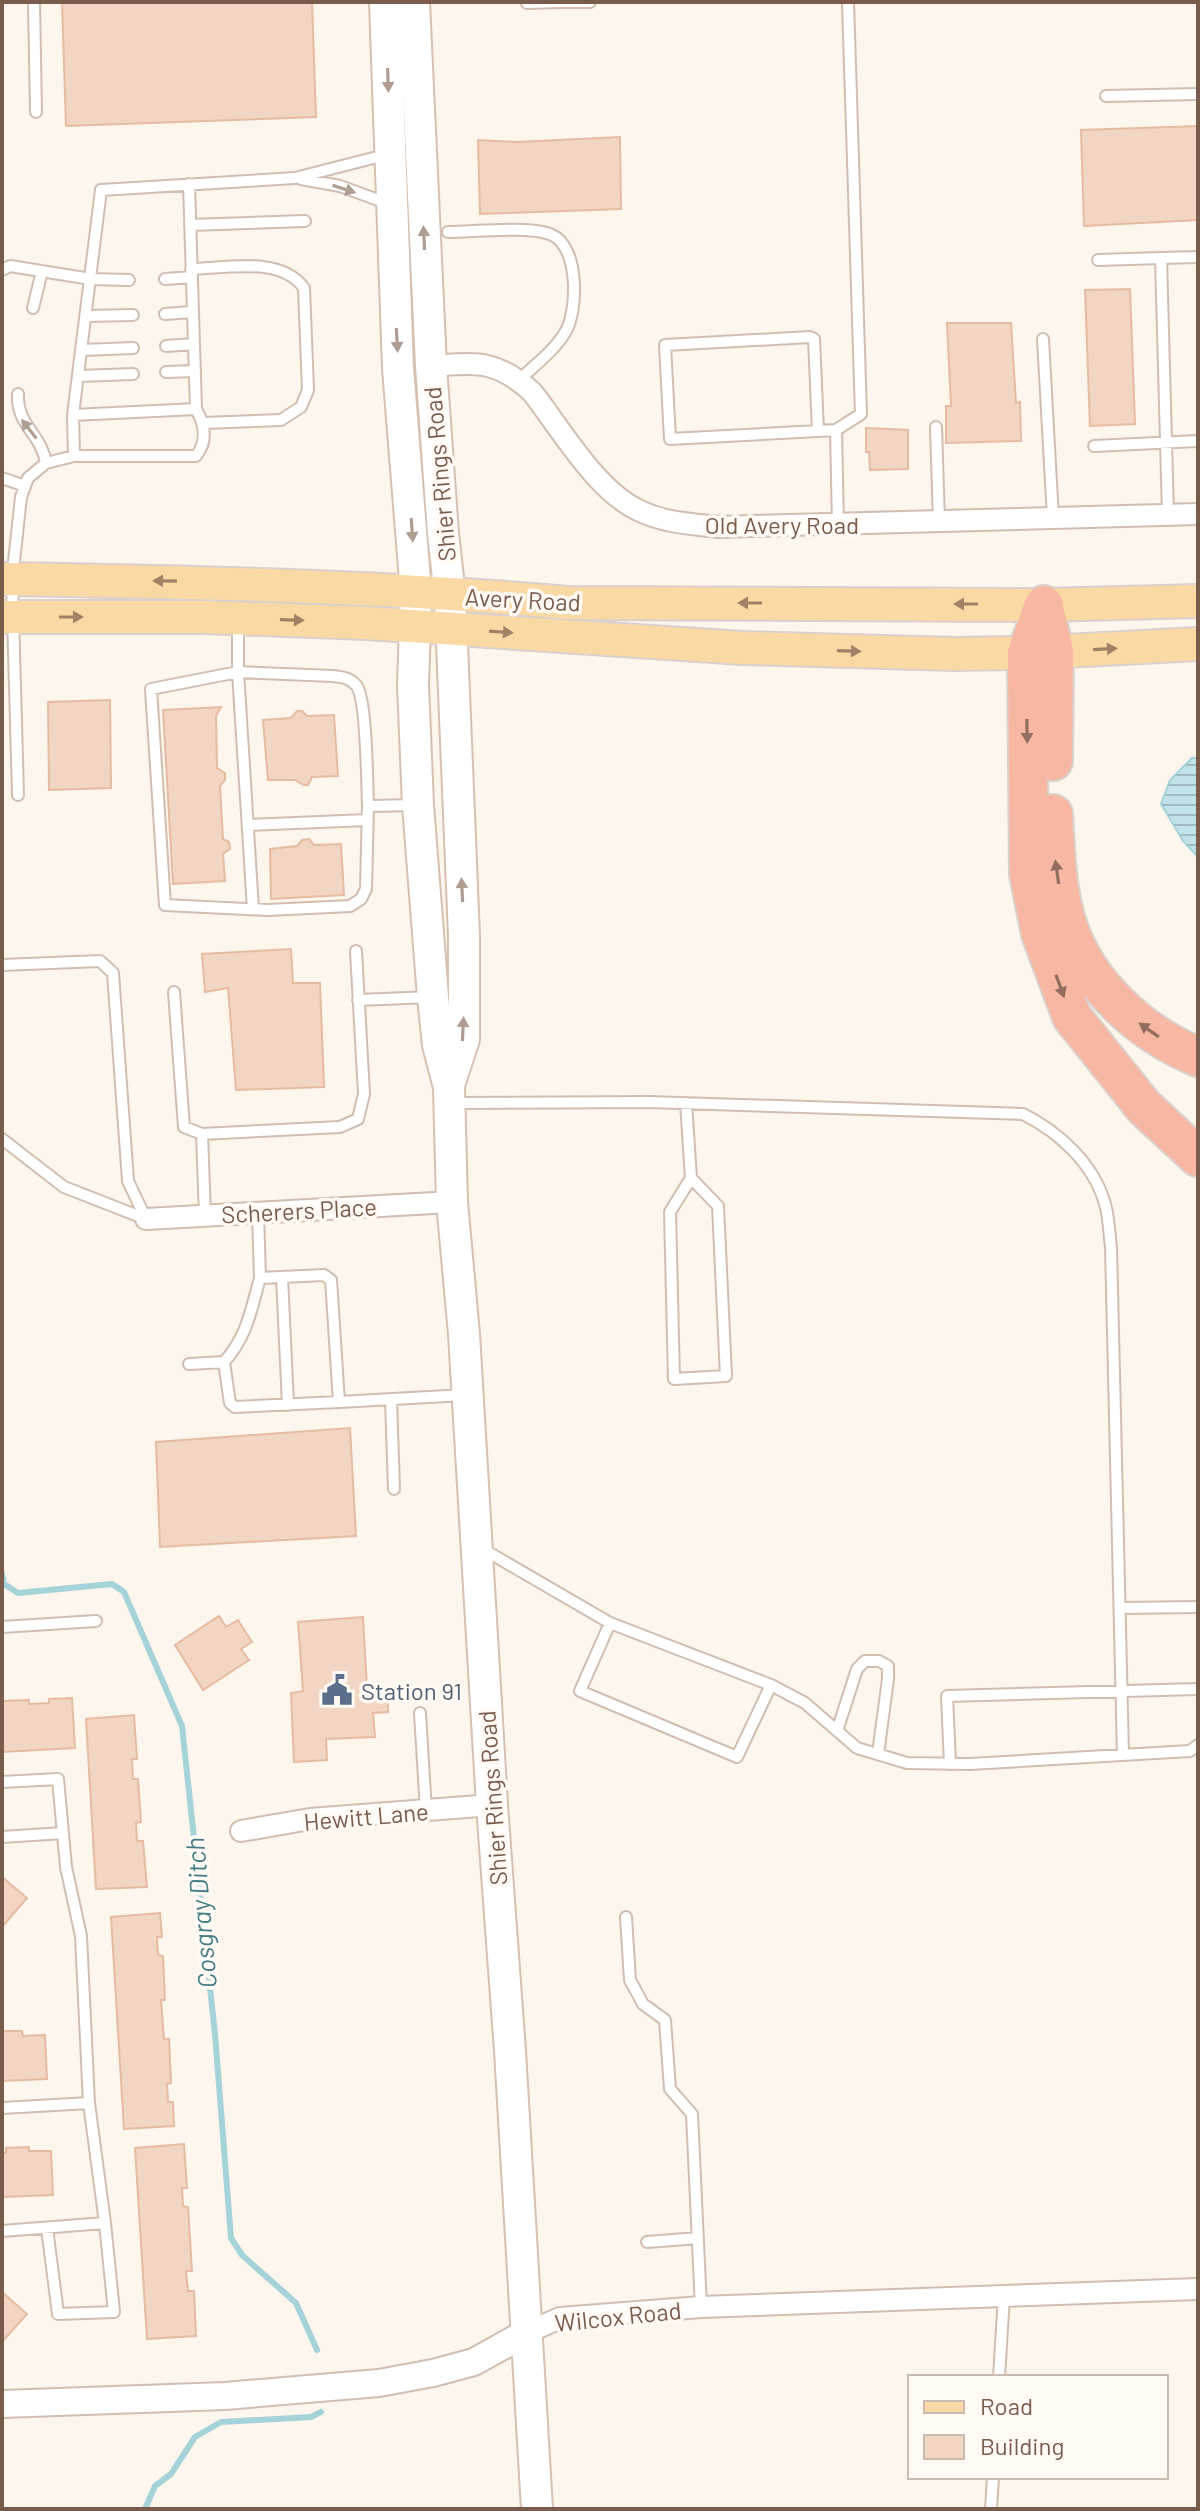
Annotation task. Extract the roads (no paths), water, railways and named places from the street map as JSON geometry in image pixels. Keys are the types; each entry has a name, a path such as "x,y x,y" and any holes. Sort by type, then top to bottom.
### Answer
{"highway":[{"path":"1044,605 1029,874 1041,934 1072,1017 1144,1107 1198,1157"},
{"path":"1040,652 1056,870 1067,925 1085,961 1108,993 1133,1019 1163,1040 1198,1057"}],"main road":[{"name":"Shier Rings Road","path":"385,2 398,368 464,968 464,1039 449,1095"},
{"name":"Shier Rings Road","path":"414,2 431,366 450,595"},
{"name":"Avery Road","path":"7,580 208,582 426,618 743,648 1040,652 1198,644"},
{"name":"Avery Road","path":"7,617 426,618 450,595 568,603 1044,605 1198,601"},
{"name":"Shier Rings Road","path":"426,618 413,685 433,997 438,1045 449,1095 452,1202 510,2051 537,2509"},
{"path":"423,805 441,930 449,950 464,968"}],"street":[{"name":"Old Avery Road","path":"431,366 483,364 500,368 519,380 532,392 599,479 637,510 662,520 719,527 1198,514"},
{"name":"Scherers Place","path":"146,1219 452,1202"},
{"name":"Hewitt Lane","path":"241,1831 310,1819 492,1805"},
{"name":"Wilcox Road","path":"2,2404 225,2396 379,2383 474,2362 560,2318 701,2307 1198,2289"}],"lane":[{"path":"34,2 36,112"},
{"path":"527,3 590,2"},
{"path":"818,431 814,339 665,345 670,439 818,431 836,430 861,414 848,2"},
{"path":"1106,96 1198,94"},
{"path":"74,456 73,415 101,190 295,178 391,154"},
{"path":"295,178 340,186 392,205"},
{"path":"18,795 7,580 21,497 28,478 46,463 74,456 196,456 203,448 204,423 196,409 189,184"},
{"path":"190,225 305,221"},
{"path":"448,232 534,230 550,233 560,239 567,249 574,290 568,327 519,380"},
{"path":"1098,260 1198,257"},
{"path":"1161,258 1168,515"},
{"path":"2,270 10,266 91,279 129,280"},
{"path":"165,279 192,273 268,267 295,276 304,288 308,390 301,407 281,420 204,423"},
{"path":"33,308 42,271"},
{"path":"165,314 192,312"},
{"path":"86,316 133,315"},
{"path":"1043,339 1053,518"},
{"path":"166,346 194,344"},
{"path":"82,350 133,348"},
{"path":"166,372 195,371"},
{"path":"79,376 133,374"},
{"path":"18,394 17,409 21,419 43,446 46,463"},
{"path":"73,415 196,409"},
{"path":"936,427 939,522"},
{"path":"836,430 838,525"},
{"path":"1094,446 1198,441"},
{"path":"2,478 25,486"},
{"path":"238,618 238,672 253,909"},
{"path":"238,672 333,676 347,678 359,687 363,703 368,806 366,889 361,899 350,906 253,909 165,905 151,689 238,672"},
{"path":"368,806 423,805"},
{"path":"249,825 367,820"},
{"path":"174,992 184,1127 202,1134 340,1127 358,1119 364,1094 356,951"},
{"path":"2,965 100,961 113,973 128,1181 146,1219"},
{"path":"358,1000 433,997"},
{"path":"449,1095 1023,1114 1049,1126 1090,1170 1105,1204 1111,1247 1123,1755"},
{"path":"686,1103 691,1178 670,1212 674,1379 726,1376 718,1206 691,1178"},
{"path":"202,1134 205,1216"},
{"path":"2,1139 64,1187 146,1219"},
{"path":"189,1364 224,1362 239,1346 245,1333 260,1278 258,1213"},
{"path":"260,1278 324,1275 331,1280 339,1402"},
{"path":"282,1277 288,1405"},
{"path":"224,1362 230,1403 235,1407 467,1395"},
{"path":"391,1399 394,1489"},
{"path":"476,1545 610,1623 771,1685 805,1703 857,1748 907,1763 950,1764 1190,1751 1198,1745"},
{"path":"1120,1608 1198,1607"},
{"path":"2,1627 96,1621"},
{"path":"610,1623 580,1691 737,1757 771,1685"},
{"path":"837,1731 857,1669 865,1661 879,1661 888,1666 878,1754"},
{"path":"950,1764 947,1696 1198,1689"},
{"path":"420,1713 426,1811"},
{"path":"2,1782 58,1779 66,1867 81,1936 89,2103 114,2312 58,2314 47,2228"},
{"path":"2,1837 63,1833"},
{"path":"626,1917 630,1980 643,2004 665,2020 670,2089 692,2114 701,2307"},
{"path":"2,2108 89,2103"},
{"path":"2,2231 105,2223"},
{"path":"647,2242 698,2238"},
{"path":"999,2375 1004,2296"},
{"path":"991,2509 993,2479"}],"water":[{"path":"1192,758 1198,758 1198,857 1183,841 1161,804 1170,780"}],"waterway":[{"name":"Cosgray Ditch","path":"2,1573 4,1584 18,1593 112,1584 124,1592 182,1726 215,2034 231,2238 242,2255 296,2303 317,2350"},
{"name":"Cosgray Ditch","path":"145,2509 155,2486 171,2474 195,2437 221,2422 311,2417 321,2412"}],"place":[{"name":"Station 91","path":"337,1690"}]}
